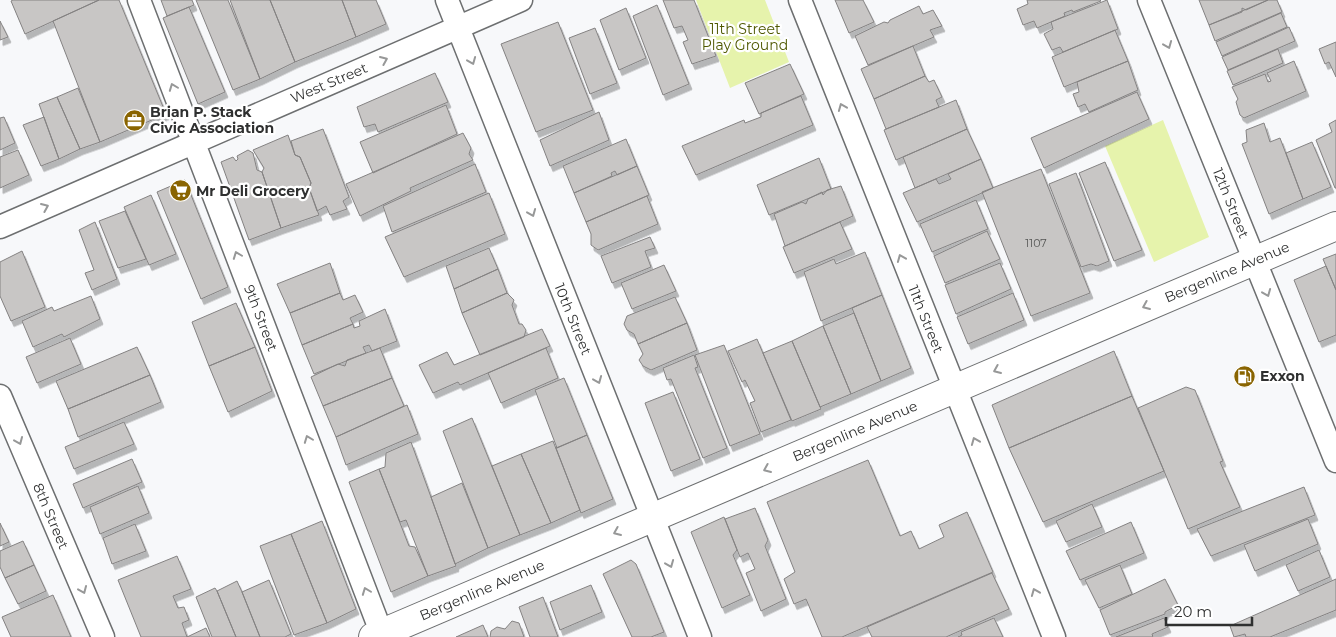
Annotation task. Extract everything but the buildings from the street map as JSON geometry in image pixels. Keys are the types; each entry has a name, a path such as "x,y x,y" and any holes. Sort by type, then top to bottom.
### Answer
{"street":[{"name":"9th Street","path":"139,0 379,636"},
{"name":"10th Street","path":"447,0 700,637"},
{"name":"West Street","path":"0,227 521,0"},
{"name":"11th Street","path":"800,0 1054,637"},
{"name":"12th Street","path":"1149,0 1336,461"},
{"name":"Bergenline Avenue","path":"379,636 651,517 1336,226"},
{"name":"8th Street","path":"0,396 103,637"}],"green space":[{"name":"11th Street Play Ground","path":"696,0 765,0 789,62 730,88"},
{"path":"1163,120 1209,237 1154,262 1105,146"}],"place":[{"name":"Brian P. Stack Civic Association","path":"134,120"},
{"name":"Mr Deli Grocery","path":"180,191"},
{"name":"Exxon","path":"1244,376"}]}
